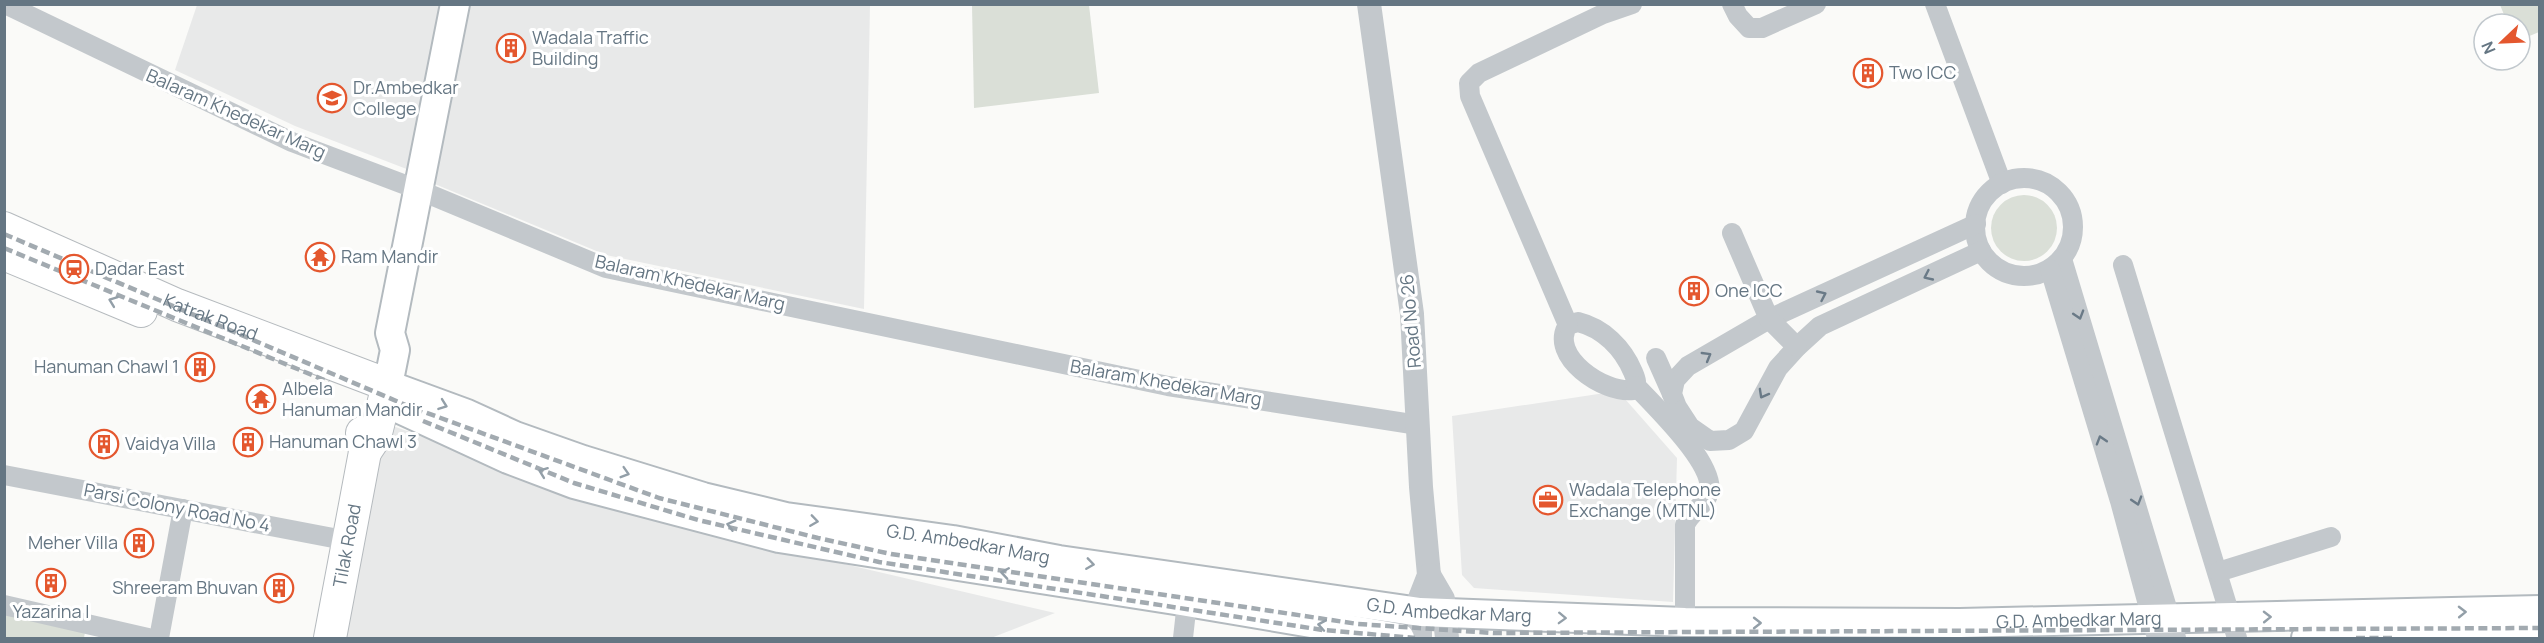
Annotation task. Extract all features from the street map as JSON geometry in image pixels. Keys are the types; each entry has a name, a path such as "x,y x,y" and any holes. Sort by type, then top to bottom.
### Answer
{"main road":[{"path":"384,394 379,343 390,333 455,4"},
{"name":"Katrak Road","path":"4,228 76,273"},
{"name":"Katrak Road","path":"4,254 76,273 177,305 292,358 384,394"},
{"name":"G.D. Ambedkar Marg","path":"384,394 467,414 515,436 583,460 704,497 786,517 917,547 1181,593 1400,639"},
{"name":"Tilak Road","path":"330,639 365,452 375,437 384,394"},
{"name":"G.D. Ambedkar Marg","path":"1181,593 1433,626 1969,631 2235,628 2540,610"},
{"path":"2306,639 2540,634"}],"street":[{"name":"Balaram Khedekar Marg","path":"5,4 292,142 419,190 606,267 1138,380 1418,425"},
{"name":"Road No 26","path":"1369,4 1412,314 1429,575 1420,598 1433,626"},
{"path":"1732,4 1738,16 1749,28 1761,28 1816,4"},
{"path":"1935,4 2002,184"},
{"path":"1568,325 1470,96 1469,83 1479,73 1604,14 1629,5"},
{"path":"2024,178 2040,180 2054,187 2065,199 2072,212 2074,228 2071,243 2056,264 2037,275 2020,277 2004,272 1990,262 1981,251 1975,232 1976,224 1984,199 2002,184 2024,178"},
{"path":"1674,387 1688,366 1769,320 1976,224"},
{"path":"1732,233 1769,320 1797,346"},
{"path":"1659,356 1674,387 1677,407 1690,427 1710,441 1729,440 1744,431 1778,368 1797,346 1820,326 1981,251"},
{"path":"2056,264 2120,501 2164,628"},
{"path":"2122,266 2235,628"},
{"path":"1848,283 1859,308"},
{"path":"1636,386 1633,390 1627,390 1604,385 1574,362 1564,342 1564,331 1568,325 1578,322 1586,324 1616,344 1632,371 1636,386 1694,451 1704,467 1710,489 1707,497 1689,515 1685,525 1675,628"},
{"name":"Parsi Colony Road No 4","path":"4,475 349,541"},
{"path":"159,639 183,509"},
{"path":"2218,572 2331,537"},
{"path":"1181,593 1183,639"},
{"path":"4,605 148,639"}],"shaded area":[{"name":"Dr.Ambedkar College","path":"197,5 444,5 417,173 295,126 175,70"},
{"path":"464,5 870,5 864,309 606,255 430,182"},
{"path":"972,5 1089,5 1099,93 974,108"},
{"path":"2500,5 2539,5 2539,32 2532,35 2532,12 2503,12"},
{"path":"2017,195 2031,195 2043,200 2052,209 2057,228 2055,241 2048,252 2031,261 2017,261 2005,256 1996,247 1991,235 1991,221 1996,209 2005,200"},
{"name":"Wadala Telephone Exchange (MTNL)","path":"1618,391 1677,458 1673,602 1474,588 1462,575 1452,416"},
{"path":"387,424 673,524 1055,613 991,638 346,638"},
{"path":"5,607 86,626 84,638 5,638"}],"railway":[{"path":"4,234 408,406 659,498 891,554 1358,624 1493,633 2540,628"},
{"path":"4,248 329,382"},
{"path":"423,421 574,483 698,520 879,562 1323,630 1415,638"},
{"path":"2356,638 2393,638"}],"place":[{"name":"Wadala Traffic Building","path":"511,48"},
{"name":"Two ICC","path":"1868,73"},
{"name":"Dr.Ambedkar College","path":"332,98"},
{"name":"Ram Mandir","path":"320,257"},
{"name":"Dadar East","path":"74,269"},
{"name":"One ICC","path":"1694,291"},
{"name":"Hanuman Chawl 1","path":"200,367"},
{"name":"Albela Hanuman Mandir","path":"261,399"},
{"name":"Hanuman Chawl 3","path":"248,442"},
{"name":"Vaidya Villa","path":"104,444"},
{"name":"Wadala Telephone Exchange (MTNL)","path":"1548,500"},
{"name":"Meher Villa","path":"139,543"},
{"name":"Yazarina I","path":"51,583"},
{"name":"Shreeram Bhuvan","path":"279,588"}]}
